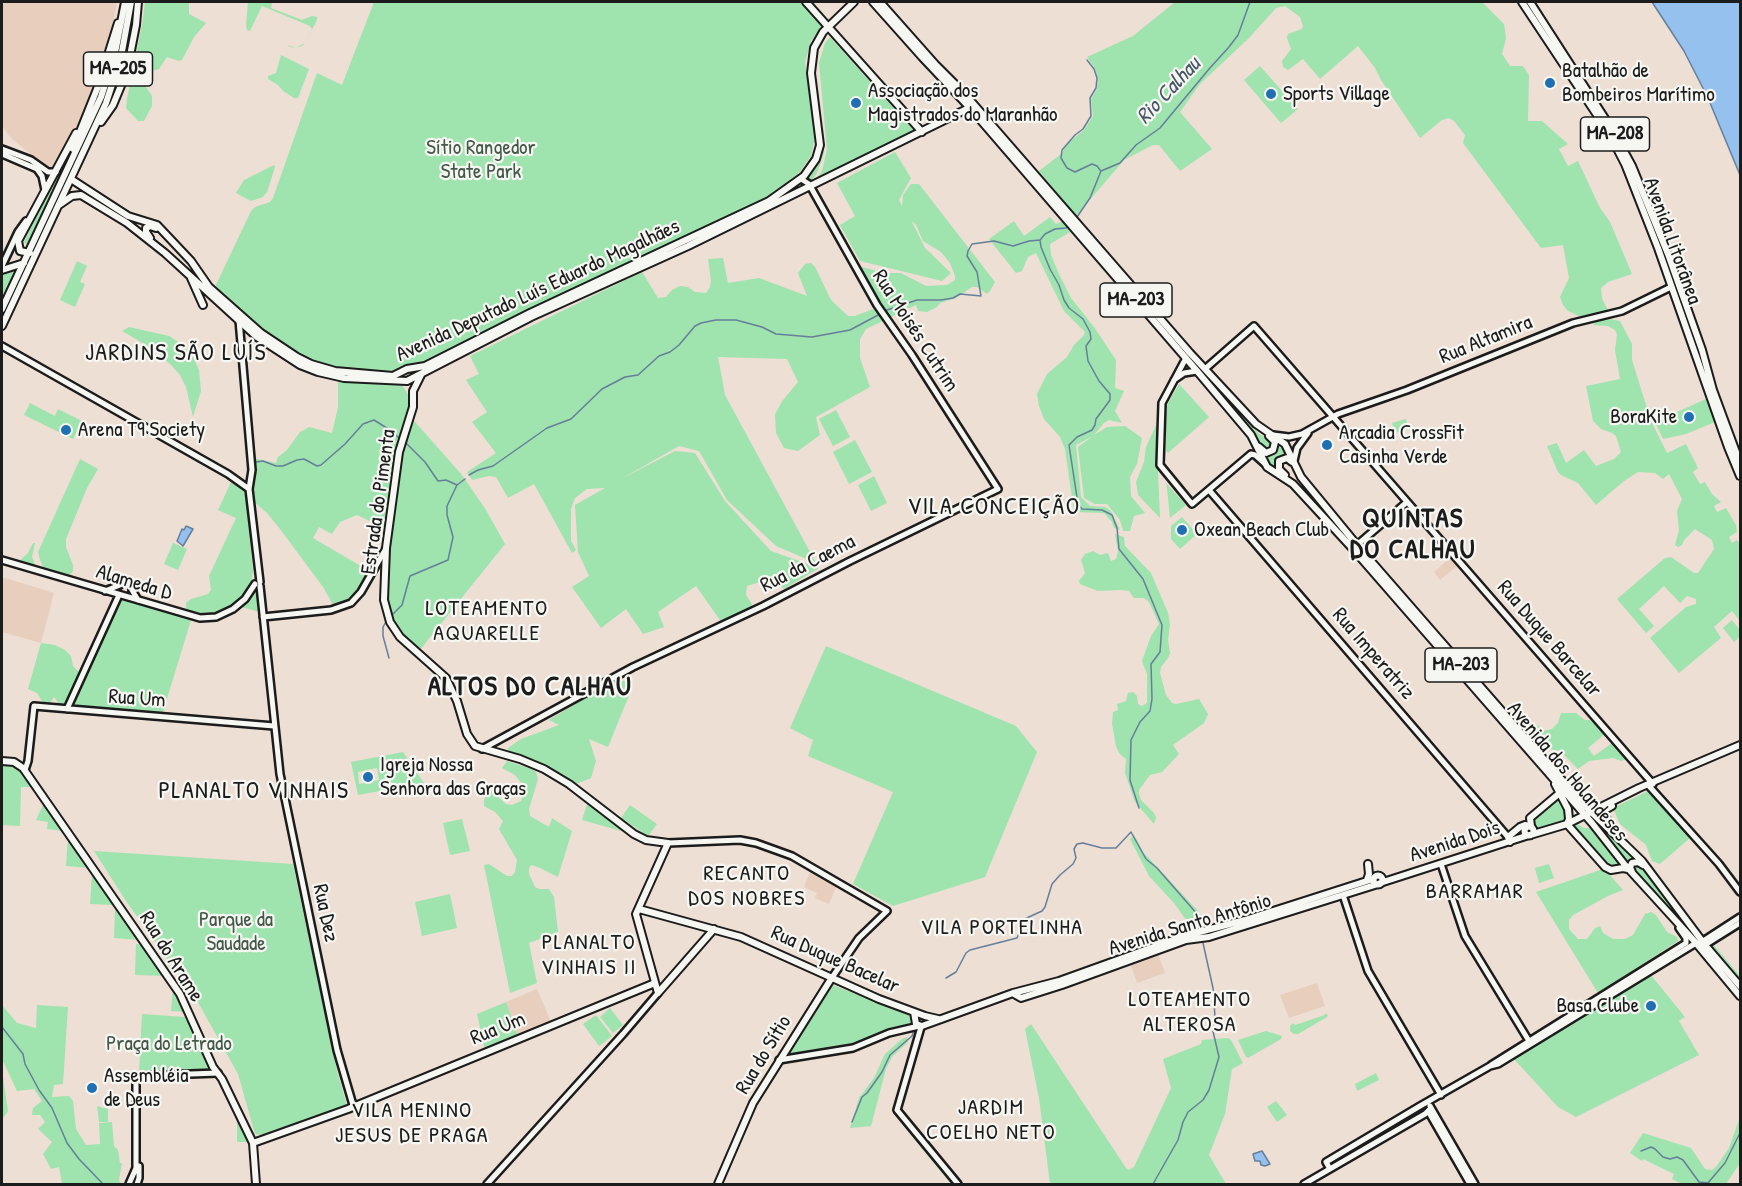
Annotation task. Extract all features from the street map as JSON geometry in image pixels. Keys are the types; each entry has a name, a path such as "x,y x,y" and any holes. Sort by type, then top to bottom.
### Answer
{"main road":[{"name":"MA-205","path":"2,309 103,91 116,53 125,2"},
{"path":"68,170 80,129 99,84 125,2"},
{"name":"MA-205","path":"2,326 106,103 121,57 131,2"},
{"name":"MA-205","path":"93,133 113,105 127,71 138,2"},
{"path":"806,2 922,132"},
{"name":"Avenida Deputado Luís Eduardo Magalhães","path":"71,179 128,216 155,223 191,261 204,281 253,327 302,360 335,371 381,376 395,375 407,369 425,366 530,313 772,199 801,178 814,164 819,148 820,136 811,64 816,44 828,27 855,2"},
{"name":"Avenida dos Holandeses","path":"873,2 921,57 972,106"},
{"name":"Avenida dos Holandeses","path":"882,2 1069,218 1186,358 1253,421 1287,446 1303,479 1562,789"},
{"name":"Avenida Litorânea","path":"1522,2 1609,133 1621,156 1641,204 1740,476"},
{"name":"Avenida Litorânea","path":"1530,2 1623,148 1676,280 1740,463"},
{"name":"Avenida Deputado Luís Eduardo Magalhães","path":"58,205 75,195 85,197 127,223 165,253 247,328 290,359 318,372 344,378 403,381 416,377 531,317 688,246 972,106"},
{"path":"36,253 28,254 20,250 18,243 71,140 80,129"},
{"path":"165,253 147,234 148,226 156,227 191,261"},
{"name":"Avenida dos Holandeses","path":"1076,227 1201,370 1251,435 1268,466 1293,484 1353,549 1562,789 1647,867 1740,996"},
{"path":"2,268 24,263"},
{"path":"189,275 202,305"},
{"path":"1671,287 1676,280"},
{"path":"414,367 419,372 416,377"},
{"name":"Estrada do Pimenta","path":"424,372 417,381 413,395 413,407 399,452 382,564 384,600 390,622 400,637 446,678 457,701 469,739 481,749"},
{"path":"403,381 410,387 413,395"},
{"path":"1251,435 1265,453 1274,449 1273,439 1253,421"},
{"path":"1293,484 1279,469 1282,459 1290,459 1303,479"},
{"path":"1634,853 1606,820 1604,812 1606,809 1651,785 1740,745"},
{"path":"481,749 520,759 544,769 569,784 628,830 646,840 668,843 636,914 658,993"},
{"path":"2,761 19,764"},
{"name":"Rua do Arame","path":"19,764 176,988 188,1009 190,1019 214,1071 253,1143 256,1185"},
{"name":"Avenida Dois","path":"1376,881 1392,879 1441,864 1532,831 1568,824 1639,788 1651,785"},
{"path":"1532,831 1530,818 1562,789 1568,809 1568,824 1605,867 1611,870 1628,869"},
{"name":"Avenida dos Holandeses","path":"1588,814 1592,823 1628,869 1740,986"},
{"path":"1509,839 1522,826 1532,831"},
{"path":"1634,875 1630,867 1632,863 1638,862 1647,867"},
{"path":"1368,864 1369,874 1376,881"},
{"name":"Avenida Santo Antônio","path":"1013,993 1021,998 1185,940 1209,938 1343,895 1376,881"},
{"name":"Avenida Santo Antônio","path":"919,1021 951,1016 1013,993 1059,981 1184,936 1376,881"},
{"name":"Rua Duque Bacelar","path":"639,909 714,929 765,947 919,1021"},
{"path":"658,993 714,929"},
{"name":"Rua do Sítio","path":"718,1185 753,1103 831,979"},
{"name":"Rua Um","path":"253,1143 353,1106 656,983"}],"street":[{"path":"2,149 31,160 43,172 45,190"},
{"path":"2,154 43,172 56,172"},
{"name":"Rua Moisés Cutrim","path":"801,178 807,181 877,305 999,489"},
{"path":"2,268 18,232 33,213"},
{"name":"Rua Altamira","path":"1273,435 1295,436 1333,417 1407,390 1573,323 1622,311 1671,287"},
{"name":"Rua Dez","path":"238,320 252,470 249,489 257,585 261,600 280,774 342,1070 353,1106"},
{"name":"Rua Duque Barcelar","path":"1201,370 1254,326 1528,640 1719,864 1740,892"},
{"path":"241,334 243,329 247,328"},
{"path":"2,346 212,465 249,489"},
{"path":"1186,358 1163,398 1160,414 1160,465 1192,504 1251,454 1256,455 1268,466"},
{"path":"1171,383 1184,373 1201,370"},
{"name":"Rua Altamira","path":"1295,464 1297,448 1314,428"},
{"name":"Rua da Caema","path":"481,749 633,667 763,606 883,544 999,489"},
{"name":"Rua Imperatriz","path":"1209,490 1509,839"},
{"path":"1357,545 1407,502"},
{"name":"Alameda D","path":"2,560 187,616 210,618 233,609 257,585"},
{"path":"263,617 331,610 351,603 382,564"},
{"path":"104,591 120,585"},
{"path":"132,590 140,602"},
{"path":"67,709 119,595"},
{"name":"Rua Um","path":"28,761 34,706 274,726"},
{"path":"19,764 28,761"},
{"path":"25,770 28,761"},
{"path":"668,843 740,840 756,843 792,856 887,911 859,938 831,979"},
{"path":"1441,864 1465,936 1530,1042"},
{"path":"1343,895 1368,971 1441,1095"},
{"path":"1530,1042 1686,944 1686,938 1669,914"},
{"path":"1701,943 1740,917"},
{"path":"1304,1185 1428,1107 1441,1095 1740,922"},
{"path":"488,1185 658,993"},
{"path":"919,1021 897,1110 958,1185"},
{"name":"Avenida Santo Antônio","path":"779,1060 853,1048 919,1021"},
{"path":"137,1076 214,1071"},
{"path":"129,1185 136,1168 137,1076"},
{"path":"137,1076 139,1178 137,1185"},
{"path":"1330,1169 1326,1162 1428,1107"},
{"path":"1428,1107 1470,1185"},
{"path":"1428,1107 1475,1185"}],"shaded area":[{"path":"2,2 117,2 99,77 78,129 67,142 54,167 46,167 10,137 2,126"},
{"path":"1450,558 1457,566 1440,580 1434,572"},
{"path":"2,577 54,593 41,643 2,632"},
{"path":"810,872 836,887 829,904 815,898 817,893 804,887"},
{"path":"1158,954 1165,973 1137,983 1130,963"},
{"path":"1317,983 1325,1006 1289,1018 1280,995"},
{"path":"537,989 551,1022 518,1036 506,1002"}],"green space":[{"path":"145,2 189,2 189,14 206,23 194,37 182,60 167,57 159,69 144,76 144,84 152,96 152,106 144,121 138,121 126,108"},
{"path":"248,2 269,2 272,3 271,8 302,20 312,16 317,17 317,20 305,43 312,29 310,26 262,6 250,31 246,26"},
{"name":"Sítio Rangedor State Park","path":"374,2 802,2 822,26 811,41 805,62 815,137 811,156 799,173 770,197 425,364 388,374 333,369 304,358 256,327 215,287 251,211 255,207 270,202 273,198 317,73 342,85"},
{"path":"1175,2 1482,2 1504,24 1506,38 1502,54 1510,66 1523,66 1529,75 1528,121 1542,121 1568,144 1559,149 1568,166 1578,161 1600,208 1610,222 1632,274 1608,282 1601,288 1602,299 1609,312 1583,318 1568,311 1560,297 1569,278 1563,245 1541,248 1463,143 1465,135 1454,121 1449,118 1442,120 1420,138 1375,68 1358,46 1320,79 1303,59 1288,70 1283,67 1282,61 1291,49 1288,34 1302,29 1303,26 1300,17 1285,6 1276,8 1249,38 1200,84 1180,112 1212,149 1180,171 1159,145 1153,145 1124,160 1076,216 1039,171 1061,154 1068,143 1084,130 1093,116 1091,99 1097,89 1098,78 1087,57 1133,36"},
{"name":"Associação dos Magistrados do Maranhão","path":"830,37 915,132 814,182 822,171 827,149 819,63 825,43"},
{"path":"281,55 309,69 298,98 294,98 268,79 268,76 276,73"},
{"name":"Sports Village","path":"1260,66 1298,109 1281,123 1244,80"},
{"path":"824,131 824,153 818,171 810,183 806,178 814,170 819,159"},
{"path":"895,152 911,178 899,200 902,206 903,195 911,184 919,184 995,282 990,291 987,294 977,287 972,287 956,298 940,303 927,312 918,311 916,305 866,329 860,339 860,358 870,387 816,417 820,435 798,451 784,448 776,433 775,414 798,382 787,359 718,357 725,395 816,563 776,546 727,500 699,451 679,446 621,479 675,451 695,453 725,501 771,551 819,568 784,589 773,578 747,586 746,595 753,606 722,623 696,586 658,612 664,627 643,634 626,609 601,628 572,587 589,576 578,552 575,505 605,488 587,489 575,498 571,509 571,541 576,550 572,553 534,484 508,498 496,477 489,476 472,480 467,472 496,453 472,422 487,412 466,380 479,374 470,356 642,272 658,298 666,297 680,286 688,287 695,292 706,293 711,281 708,259 723,258 728,283 759,278 807,296 798,273 805,264 811,263 831,300 848,316 855,316 881,306 858,266 885,273 901,273 926,286 947,285 955,280 950,263 941,252 923,241 916,225 911,220 925,248 951,273 942,281 860,261 840,225 855,216 837,183"},
{"path":"66,163 27,245 24,242 55,178"},
{"path":"274,165 267,192 263,197 251,201 236,193 244,180"},
{"path":"1050,217 1056,224 1063,221 1070,232 1050,244 1051,255 1059,274 1071,298 1116,360 1115,388 1124,391 1115,411 1122,423 1109,420 1094,435 1107,427 1125,426 1142,438 1137,464 1130,477 1131,496 1145,513 1134,516 1130,531 1123,531 1120,520 1107,504 1095,504 1084,498 1078,447 1093,436 1076,445 1081,497 1090,506 1105,507 1111,511 1120,530 1114,528 1104,513 1074,512 1065,449 1060,437 1044,419 1039,406 1037,394 1047,374 1067,357 1085,332 1064,311 1036,253 1028,257 1022,271 1016,273 989,239 1014,221 1024,236"},
{"path":"77,261 87,266 80,282 85,284 75,307 60,300"},
{"path":"16,269 2,300 2,272"},
{"path":"1610,319 1620,321 1632,344 1632,360 1651,421 1667,453 1686,444 1698,468 1693,472 1700,484 1705,482 1712,494 1721,502 1714,506 1717,512 1726,508 1736,525 1737,532 1729,537 1732,543 1737,540 1740,544 1740,621 1732,611 1714,627 1721,638 1679,673 1650,638 1686,607 1696,604 1696,599 1687,596 1680,603 1664,586 1639,609 1654,626 1646,633 1617,599 1665,558 1671,557 1694,573 1698,573 1714,549 1712,540 1695,529 1682,545 1678,547 1675,545 1679,530 1677,511 1682,499 1669,474 1663,479 1655,473 1638,472 1596,505 1578,483 1558,472 1547,446 1557,443 1566,463 1584,450 1596,466 1614,459 1621,452 1616,436 1601,429 1593,421 1586,386 1620,379 1615,350 1617,334 1615,330 1608,326 1593,325 1596,321"},
{"path":"129,327 169,336 183,345 193,357 199,370 201,391 193,417 186,387 180,375 153,349 122,331"},
{"path":"338,381 402,385 410,398 408,414 462,475 486,510 505,544 419,651 391,622 384,601 389,530 357,515 340,522 332,534 319,527 313,538 371,572 352,601 335,608 323,587 280,529 253,501 251,488 254,478 253,458 276,463 278,457 287,450 300,432 309,427 332,433 338,407"},
{"path":"1179,384 1209,417 1168,453 1166,451 1166,412 1168,403"},
{"name":"BoraKite","path":"1706,399 1715,422 1686,434 1663,439 1655,422"},
{"name":"Arena T9 Society","path":"30,403 55,416 58,409 82,421 73,439 24,415"},
{"path":"836,410 850,437 833,446 819,419"},
{"path":"1243,417 1259,434 1270,440 1272,447 1267,451 1262,448 1257,436"},
{"path":"1406,419 1409,429 1395,433 1392,423"},
{"path":"1156,425 1160,518 1138,495 1136,482 1144,462 1146,447"},
{"path":"855,440 872,472 849,484 833,452"},
{"path":"1279,445 1286,454 1277,459 1274,468 1267,458 1276,454"},
{"path":"80,459 98,469 87,488 66,539 66,547 73,565 70,575 44,569 38,552"},
{"path":"874,476 887,503 871,511 858,485"},
{"path":"232,480 242,488 246,497 253,572 251,584 239,602 225,611 208,615 189,612 186,610 186,603 191,599 208,594 211,590 209,576 236,518 218,510"},
{"path":"1166,483 1186,505 1170,518 1167,488"},
{"name":"Oxean Beach Club","path":"1182,517 1197,534 1180,549 1171,539 1171,526"},
{"path":"1115,534 1124,537 1125,546 1151,573 1168,613 1170,653 1160,673 1166,695 1172,703 1176,704 1199,699 1208,714 1204,723 1173,745 1179,754 1162,772 1150,775 1139,790 1141,800 1154,813 1156,818 1154,824 1135,802 1125,773 1126,759 1119,753 1116,746 1112,724 1113,712 1118,710 1117,704 1126,701 1128,693 1133,692 1137,696 1138,704 1142,706 1147,703 1147,674 1142,661 1151,636 1159,624 1149,602 1144,598 1134,598 1129,591 1098,591 1080,584 1079,581 1085,573 1081,560 1085,554 1093,551 1100,555 1108,553 1111,561 1116,559 1118,551"},
{"path":"35,543 32,557 36,567 18,562 28,553"},
{"path":"173,543 187,549 178,570 164,564"},
{"path":"254,592 258,595 260,612 241,607"},
{"path":"124,600 191,620 162,715 78,708 74,704 119,602"},
{"path":"1732,620 1740,630 1740,636 1734,642 1723,628"},
{"path":"41,643 55,645 65,650 71,656 73,666 79,672 65,706 60,705 54,697 48,706 37,693 28,689"},
{"path":"826,646 1016,726 1037,752 985,877 893,906 853,884 893,792 808,756 813,740 790,728"},
{"path":"612,682 629,682 632,688 608,747 589,739 596,761 591,778 576,784 540,763 509,752 508,748 521,739 559,725 549,720"},
{"path":"1561,713 1576,713 1585,720 1590,720 1605,734 1588,748 1594,756 1612,743 1627,759 1589,761 1578,769 1560,751 1543,748 1536,738 1534,728 1538,725 1543,731 1552,729 1558,723"},
{"path":"403,752 424,783 358,795 351,762","holes":["377,768 379,780 359,784 358,772"]},
{"path":"507,761 536,772 538,779 529,809 530,816 549,827 552,818 572,831 558,877 538,867 531,865 529,868 529,874 535,887 549,889 554,897 558,932 529,943 537,983 510,993 484,865 489,864 507,876 512,876 515,872 517,860 499,829 503,821 495,812 484,806 488,791 492,791 506,804 512,805 521,801 524,792 521,783 515,775 502,768"},
{"path":"2,762 17,765 32,784 32,787 21,787 20,826 2,825"},
{"path":"1648,791 1690,838 1660,864 1652,861 1646,845 1620,824 1613,808"},
{"path":"1558,797 1565,807 1567,819 1564,822 1535,830 1530,823 1531,820"},
{"path":"588,801 628,833 582,820"},
{"path":"44,803 64,831 47,829 48,822 36,820"},
{"path":"630,805 657,824 648,836 621,818"},
{"path":"462,819 470,851 450,855 443,823"},
{"path":"1595,821 1632,856 1627,865 1595,824"},
{"path":"1573,824 1592,828 1619,865 1616,868 1607,867 1572,826"},
{"path":"1134,835 1144,853 1198,911 1206,924 1192,928 1174,903 1149,876 1130,839"},
{"path":"68,837 91,868 66,866"},
{"name":"Parque da Saudade","path":"94,851 293,864 337,1071 347,1106 262,1135 255,1134 238,1074 195,997 126,901"},
{"path":"1549,864 1554,878 1539,883 1535,868"},
{"path":"1635,864 1640,865 1675,912 1673,914 1634,868"},
{"path":"1603,869 1623,890 1573,915 1569,920 1569,929 1578,939 1587,939 1595,928 1600,926 1603,933 1613,939 1625,939 1633,935 1645,914 1651,912 1656,915 1667,932 1677,937 1678,941 1598,993 1536,892"},
{"path":"92,874 96,874 115,905 90,904"},
{"path":"450,894 457,928 422,936 415,902"},
{"path":"115,910 120,910 140,940 114,938"},
{"path":"1712,943 1740,976 1740,982 1711,946"},
{"path":"136,944 144,945 165,976 135,975"},
{"path":"1650,974 1685,1017 1679,1021 1699,1055 1576,1117 1558,1107 1513,1058"},
{"path":"833,985 911,1016 911,1023 876,1033 857,1043 787,1055"},
{"path":"173,987 187,1012 171,1011"},
{"path":"506,1002 518,1036 485,1050 477,1014"},
{"path":"2,1005 17,1023 36,1028 37,1005 68,1007 63,1084 54,1085 52,1097 69,1096 73,1101 76,1129 86,1145 100,1144 99,1123 112,1122 114,1146 118,1150 120,1163 122,1163 119,1180 121,1184 62,1184 59,1167 51,1169 43,1154 52,1142 38,1129 45,1122 40,1115 32,1115 33,1108 42,1101 34,1089 17,1091 2,1059"},
{"path":"610,1008 623,1025 613,1033 600,1017"},
{"path":"1325,1013 1327,1017 1298,1034 1290,1031 1293,1023 1295,1025 1325,1015"},
{"name":"Praça do Letrado","path":"142,1014 185,1017 211,1070 139,1073"},
{"path":"596,1015 612,1036 599,1046 583,1024"},
{"path":"1031,1024 1129,1170 1134,1167 1171,1088 1163,1059 1201,1044 1202,1040 1228,1038 1231,1040 1243,1063 1232,1069 1225,1114 1209,1155 1226,1184 1050,1184 1039,1098 1025,1029"},
{"path":"1266,1031 1282,1036 1281,1039 1248,1058 1246,1057 1238,1040"},
{"path":"907,1037 908,1042 892,1057 886,1069 871,1126 850,1128 859,1098 874,1078 885,1054"},
{"path":"2,1070 8,1111 2,1120"},
{"path":"1376,1073 1379,1080 1357,1091 1355,1084"},
{"path":"1276,1101 1287,1115 1277,1122 1267,1107"},
{"path":"97,1106 108,1109 108,1122 99,1122"},
{"path":"1418,1110 1423,1114 1333,1165 1331,1162"},
{"path":"899,1115 956,1184 951,1184 897,1118"},
{"path":"237,1117 250,1142 237,1142"},
{"path":"1740,1117 1740,1163 1726,1184 1682,1184 1672,1179 1674,1174 1643,1159 1642,1161 1630,1153 1643,1133 1691,1148 1705,1169 1712,1170 1729,1148"}],"water":[{"path":"1652,2 1740,2 1740,175 1708,98 1684,51"},
{"path":"186,526 193,529 183,546 177,541 182,529 184,530"},
{"path":"1262,1151 1270,1164 1265,1166 1261,1165 1260,1161 1255,1161 1253,1154"}],"waterway":[{"name":"Rio Calhau","path":"1077,217 1090,198 1101,171 1120,163 1136,145 1160,128 1229,47 1238,35 1250,2"},
{"path":"1087,60 1097,78 1096,88 1090,98 1091,116 1083,129 1062,150 1061,158 1067,168 1075,172 1092,164 1100,170"},
{"path":"1069,225 1045,234 1040,240 1041,247 1064,300 1069,308 1083,319 1090,332 1091,339 1086,346 1088,361 1099,381 1110,394 1110,400 1096,419 1092,430 1077,437 1069,445 1078,504 1082,509 1102,510 1112,515 1117,528 1119,549 1143,579 1162,625 1160,652 1151,664 1150,711 1140,722 1131,740 1130,780 1139,808"},
{"path":"884,311 917,300 941,300 960,294 981,296 977,272 967,256 972,244 994,241 1013,246 1040,240"},
{"path":"469,475 493,466 547,428 571,419 602,389 625,377 638,375 659,356 679,345 695,326 701,323 736,320 762,327 776,334 812,337 850,330 880,314"},
{"path":"256,462 263,461 283,466 304,459 317,466 321,465 363,424 374,420 399,438"},
{"path":"406,443 425,462 438,481 446,480 457,485 465,479"},
{"path":"392,615 402,605 410,576 448,560 453,537 447,506 457,485"},
{"path":"387,620 383,627 383,636 389,658"},
{"path":"946,978 956,972 970,950 1017,938 1020,921 1042,911 1052,884 1073,864 1076,858 1074,849 1077,844 1116,848 1131,832 1146,859 1157,868 1198,915 1200,921"},
{"path":"1153,1184 1178,1140 1188,1112 1203,1100 1209,1090 1219,1057 1212,1027 1215,1017 1213,988 1203,943"},
{"path":"2,1027 23,1054 25,1064 52,1108 67,1143 103,1184"},
{"path":"852,1122 862,1097 882,1072 890,1055 912,1036 914,1030"},
{"path":"1707,1184 1725,1163 1740,1133"},
{"path":"1641,1151 1651,1147 1663,1157 1670,1159 1677,1157 1683,1160 1699,1182 1709,1183"}],"place":[{"name":"Batalhão de Bombeiros Marítimo","path":"1550,83"},
{"name":"Sports Village","path":"1271,94"},
{"name":"Associação dos Magistrados do Maranhão","path":"856,103"},
{"name":"BoraKite","path":"1689,417"},
{"name":"Arena T9 Society","path":"66,430"},
{"name":"Arcadia CrossFit Casinha Verde","path":"1327,445"},
{"name":"Oxean Beach Club","path":"1182,530"},
{"name":"Igreja Nossa Senhora das Graças","path":"368,777"},
{"name":"Basa Clube","path":"1651,1006"},
{"name":"Assembléia de Deus","path":"92,1088"}],"district":[{"name":"JARDINS SÃO LUÍS","path":"176,354"},
{"name":"VILA CONCEIÇÃO","path":"994,508"},
{"name":"QUINTAS DO CALHAU","path":"1413,536"},
{"name":"LOTEAMENTO AQUARELLE","path":"487,622"},
{"name":"ALTOS DO CALHAU","path":"530,688"},
{"name":"PLANALTO VINHAIS","path":"254,792"},
{"name":"RECANTO DOS NOBRES","path":"747,886"},
{"name":"BARRAMAR","path":"1475,892"},
{"name":"VILA PORTELINHA","path":"1002,928"},
{"name":"PLANALTO VINHAIS II","path":"589,956"},
{"name":"LOTEAMENTO ALTEROSA","path":"1190,1012"},
{"name":"JARDIM COELHO NETO","path":"991,1120"},
{"name":"VILA MENINO JESUS DE PRAGA","path":"412,1124"}]}
